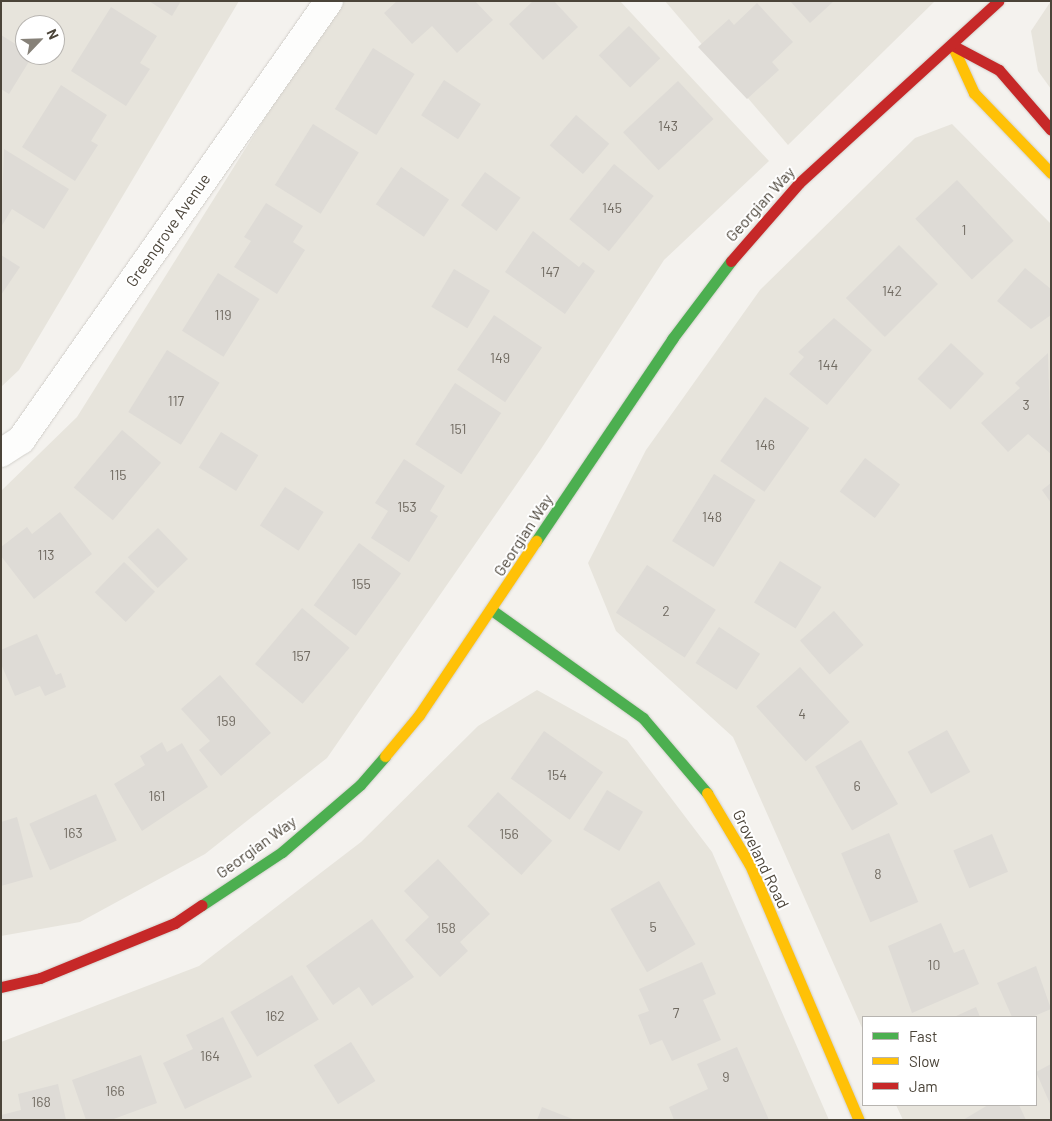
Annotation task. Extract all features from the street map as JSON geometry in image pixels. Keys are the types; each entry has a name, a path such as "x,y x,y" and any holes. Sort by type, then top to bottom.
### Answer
{"street":[{"name":"Greengrove Avenue","path":"1,453 21,440 329,1"},
{"name":"Georgian Way","path":"1,987 40,978 175,923 282,852 360,785 418,715 493,611 672,339 752,233 799,183 998,1"},
{"path":"952,45 999,70 1051,130"},
{"path":"952,45 974,94 1051,173"},
{"name":"Groveland Road","path":"493,611 643,718 691,771 729,825 750,865 859,1120"}],"shaded area":[{"path":"1,1 239,1 19,370 1,387"},
{"path":"338,1 620,1 769,161 664,260 541,449 327,758 205,854 80,922 1,936 1,491 77,417"},
{"path":"665,1 935,1 788,145"},
{"path":"1051,1 1051,89 1038,71 1031,31"},
{"path":"952,124 1051,224 1051,1120 903,1120 896,1106 1037,1106 1037,1016 862,1016 862,1028 733,737 616,631 588,563 646,450 760,290 915,138"},
{"path":"537,690 627,740 712,852 829,1120 1,1120 1,1042 199,966 361,842 478,726"}],"building":[{"path":"149,1 181,1 172,16"},
{"path":"397,1 475,1 493,20 457,53 432,26 412,44 384,13"},
{"path":"533,1 554,1 578,27 543,60 509,24"},
{"path":"790,1 834,1 810,23"},
{"path":"757,3 793,42 772,62 779,70 747,99 698,47 729,19 734,25"},
{"path":"111,7 157,36 140,63 150,69 126,106 71,71"},
{"path":"629,26 660,58 630,88 599,55"},
{"path":"1,35 15,44 15,65 27,65 9,94 1,89"},
{"path":"373,48 415,74 376,135 335,109"},
{"path":"444,80 481,104 458,139 421,115"},
{"path":"678,81 713,119 659,170 623,132"},
{"path":"61,85 107,115 91,141 98,145 75,181 22,147"},
{"path":"576,115 609,144 583,174 550,145"},
{"path":"313,124 359,153 321,214 275,185"},
{"path":"4,149 69,189 44,229 12,209 1,227"},
{"path":"614,164 654,196 609,251 569,219"},
{"path":"401,167 449,199 424,237 376,204"},
{"path":"485,172 521,198 496,231 461,205"},
{"path":"957,180 1014,241 972,280 915,219"},
{"path":"266,203 303,226 293,242 305,250 277,294 234,267 251,241 244,237"},
{"path":"533,231 579,267 583,262 595,271 565,314 505,272"},
{"path":"899,245 938,284 885,337 846,298"},
{"path":"1,255 20,267 1,295"},
{"path":"1025,268 1051,289 1051,315 1031,329 997,301"},
{"path":"454,269 490,291 467,328 431,307"},
{"path":"218,273 260,299 224,357 182,331"},
{"path":"494,315 542,347 505,402 457,370"},
{"path":"834,318 872,350 827,405 789,374 804,357 798,352"},
{"path":"951,343 984,374 950,410 918,379"},
{"path":"167,350 220,383 181,445 128,412"},
{"path":"1048,353 1051,454 1028,434 1008,452 981,423 1020,388 1015,383"},
{"path":"455,383 501,413 461,474 415,444"},
{"path":"765,397 809,428 764,492 720,461"},
{"path":"122,430 161,463 113,520 74,487"},
{"path":"221,432 258,455 236,491 199,468"},
{"path":"865,458 900,484 875,518 840,492"},
{"path":"404,459 445,486 430,511 438,516 409,562 371,538 388,511 375,503"},
{"path":"714,474 756,500 714,567 672,541"},
{"path":"1051,483 1051,503 1042,490"},
{"path":"285,487 324,512 299,551 260,526"},
{"path":"60,512 92,554 34,599 1,556 1,547 27,527 32,534"},
{"path":"158,528 188,559 158,588 128,557"},
{"path":"359,543 401,574 356,636 314,605"},
{"path":"780,561 822,587 796,629 754,603"},
{"path":"124,562 155,592 126,622 95,592"},
{"path":"647,565 716,610 685,657 616,613"},
{"path":"302,608 349,648 303,704 255,664"},
{"path":"834,611 864,645 830,674 800,641"},
{"path":"719,627 760,654 737,690 696,663"},
{"path":"37,634 56,675 61,673 66,687 45,696 40,686 15,696 1,664 1,650"},
{"path":"800,667 850,722 806,761 756,706"},
{"path":"220,675 271,733 221,776 199,750 210,741 181,709"},
{"path":"947,730 970,772 931,794 908,752"},
{"path":"544,731 603,772 570,820 511,779"},
{"path":"861,740 898,804 852,831 815,767"},
{"path":"162,742 167,752 182,743 208,787 142,831 114,784 145,765 140,756"},
{"path":"607,790 643,812 619,851 583,829"},
{"path":"498,792 552,841 521,875 467,826"},
{"path":"96,794 117,841 50,870 29,824"},
{"path":"17,817 33,877 1,886 1,822"},
{"path":"889,833 918,902 870,922 841,853"},
{"path":"992,834 1008,872 969,888 953,850"},
{"path":"438,859 490,914 460,942 468,951 440,977 405,940 429,917 404,891"},
{"path":"659,881 696,944 647,972 611,909"},
{"path":"372,919 414,977 372,1006 359,987 333,1005 306,966"},
{"path":"941,923 954,953 964,949 979,984 912,1013 888,946"},
{"path":"702,962 716,994 703,1000 721,1040 672,1061 662,1040 650,1045 638,1015 649,1011 639,989"},
{"path":"1036,966 1051,1009 1034,1016 1012,1016 997,983"},
{"path":"292,975 319,1020 257,1057 230,1012"},
{"path":"976,1007 980,1016 956,1016"},
{"path":"223,1017 252,1077 185,1109 163,1063 193,1049 186,1035"},
{"path":"351,1042 375,1081 338,1104 314,1065"},
{"path":"737,1047 769,1120 674,1120 669,1107 708,1089 697,1064"},
{"path":"141,1055 157,1103 111,1120 86,1120 72,1080"},
{"path":"1051,1064 1051,1106 1037,1074 1037,1071"},
{"path":"58,1084 66,1120 1,1120 1,1115 21,1110 18,1094"},
{"path":"986,1106 1019,1106 1026,1120 963,1120"},
{"path":"542,1107 575,1120 537,1120"}],"traffic: fast":[{"path":"536,541 672,339 731,261"},
{"path":"493,611 643,718 707,793"},
{"path":"202,905 282,852 360,785 385,756"}],"traffic: slow":[{"path":"952,45 974,93 1051,173"},
{"path":"385,756 419,715 536,541"},
{"path":"707,793 750,865 859,1120"}],"traffic: jam":[{"path":"731,261 799,183 998,1"},
{"path":"952,45 999,70 1051,130"},
{"path":"1,987 40,978 175,923 202,905"}]}
